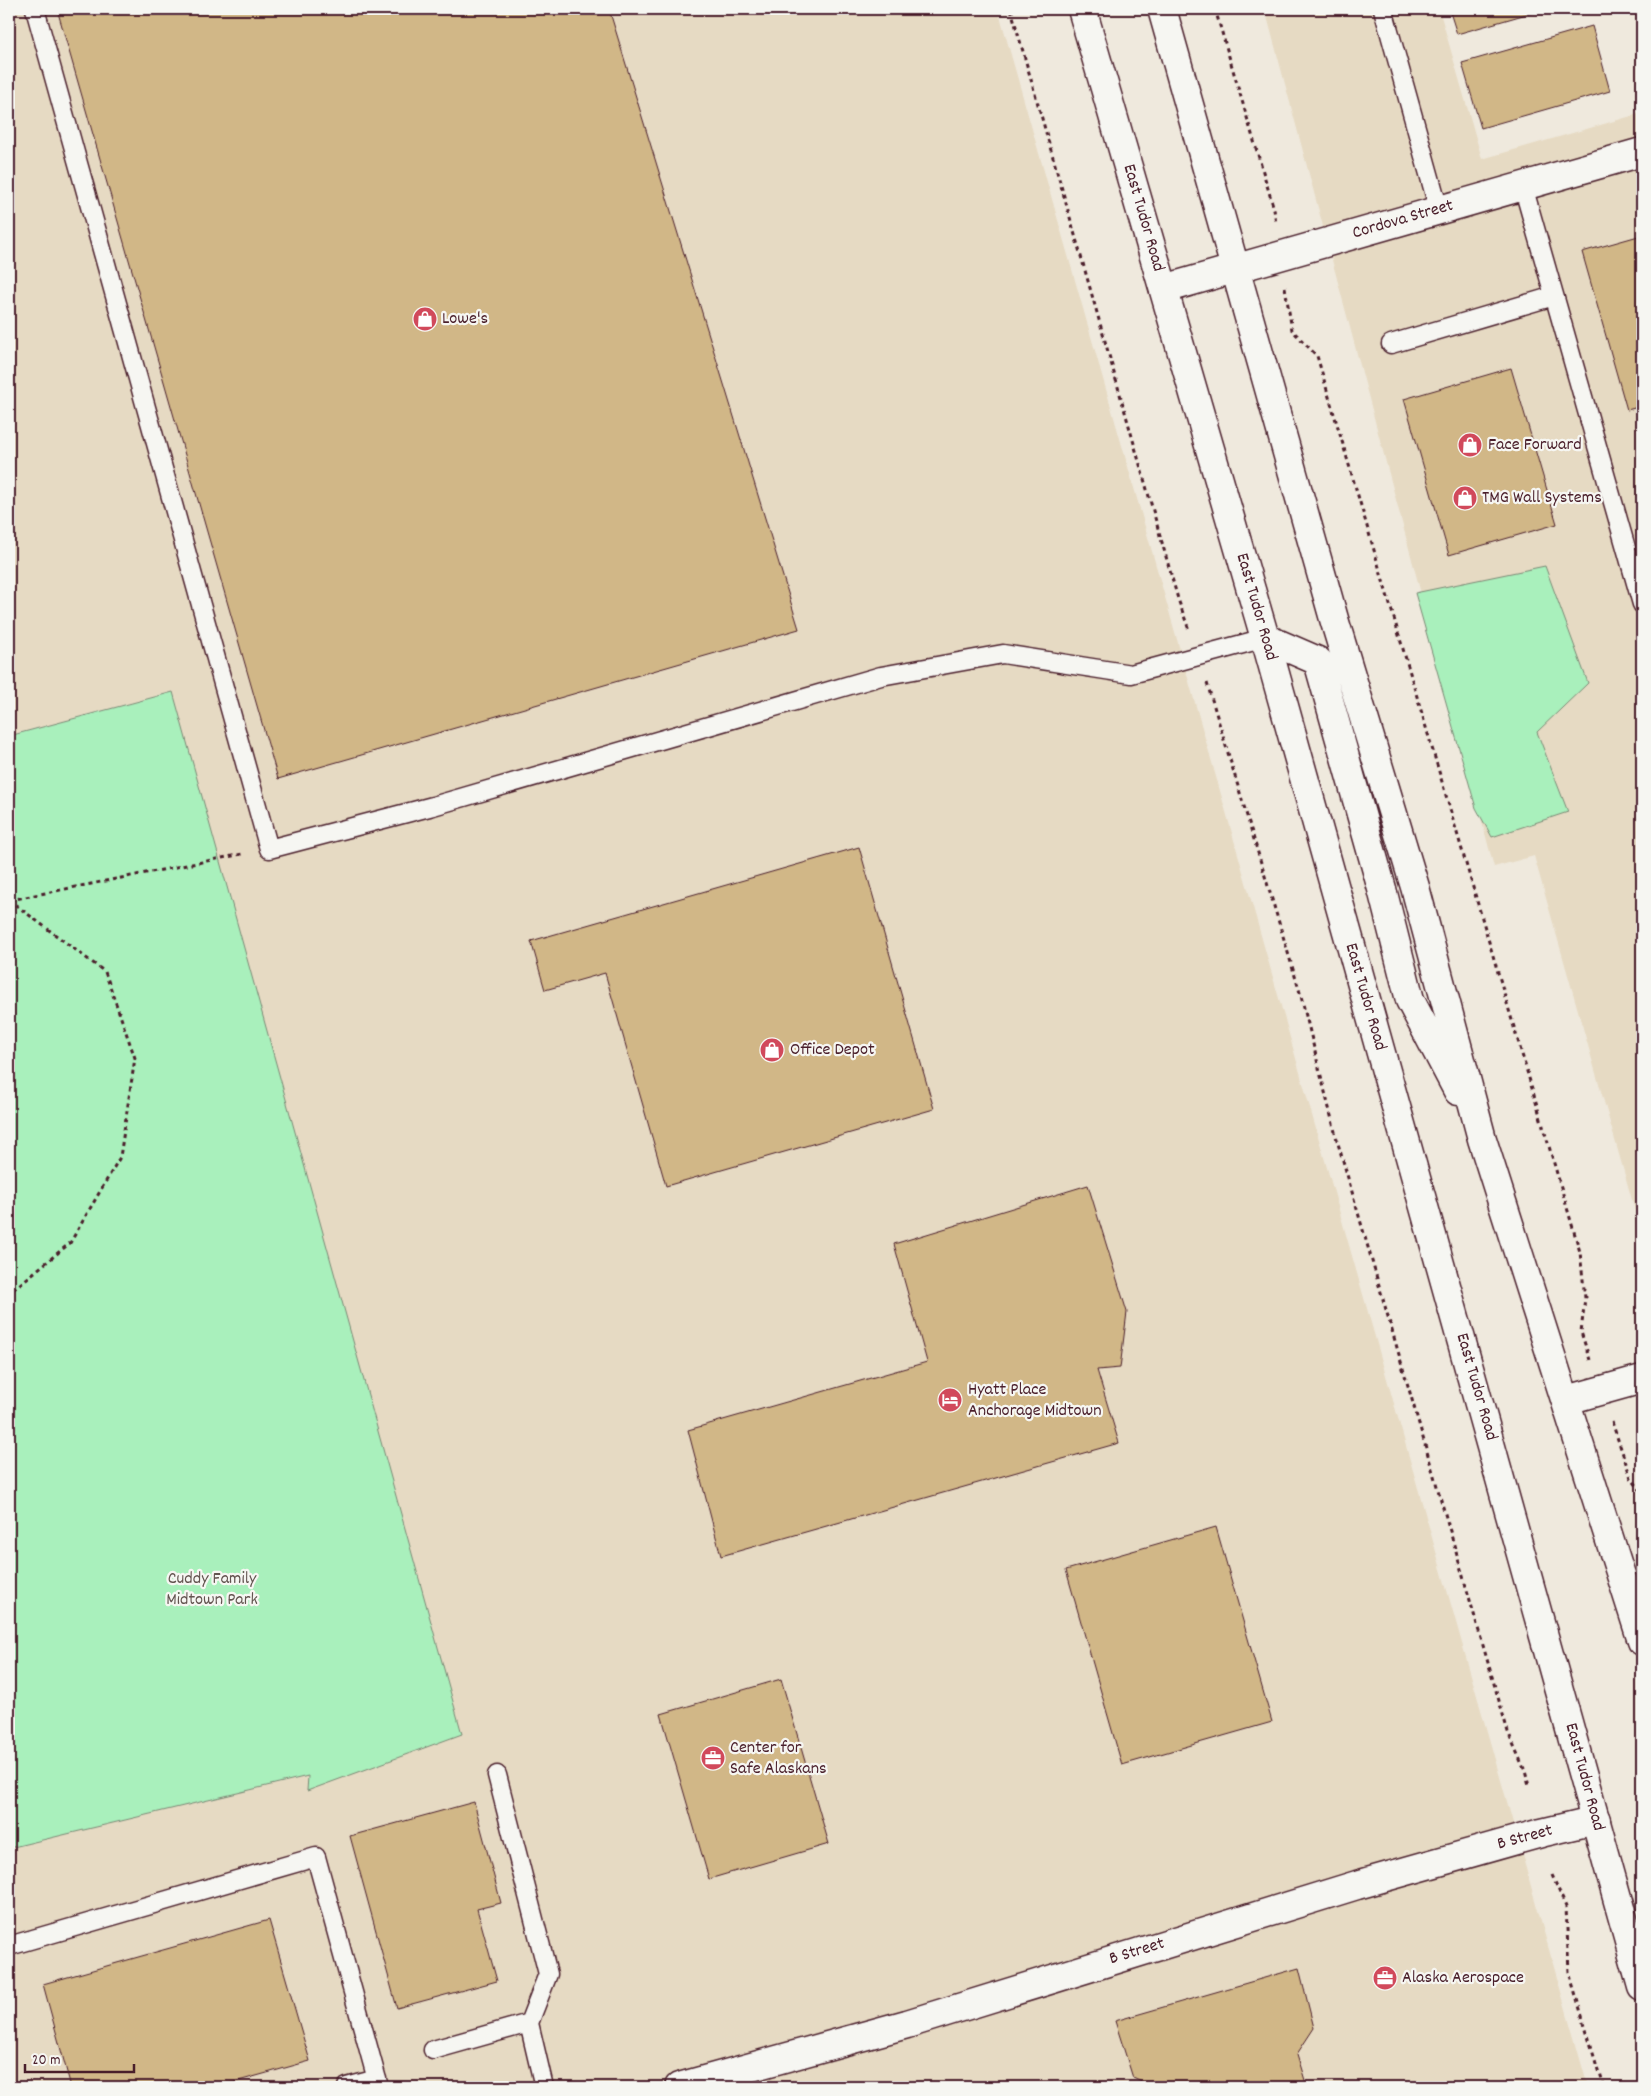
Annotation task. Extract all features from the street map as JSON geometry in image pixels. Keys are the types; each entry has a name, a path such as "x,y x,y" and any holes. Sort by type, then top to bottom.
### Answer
{"main road":[{"name":"East Tudor Road","path":"1082,9 1265,638 1642,1988"},
{"path":"1162,9 1334,619 1415,887 1482,1139 1567,1400 1642,1641"},
{"name":"Cordova Street","path":"1164,289 1642,152"},
{"path":"1265,638 1318,661 1382,889 1410,1000 1482,1139"},
{"path":"1567,1400 1642,1379"},
{"name":"B Street","path":"679,2087 907,2024 1357,1884 1596,1820"}],"lane":[{"path":"35,9 269,849 433,806 881,676 1003,654 1132,674 1265,638"},
{"path":"1383,9 1439,210"},
{"path":"1523,186 1642,604"},
{"path":"1392,344 1554,296"},
{"path":"497,1775 548,1974 529,2023 544,2087"},
{"path":"9,1946 316,1857 378,2083 347,2087"},
{"path":"433,2050 529,2023"}],"path":[{"path":"1011,9 1178,599 1212,700 1301,996 1337,1140 1502,1713 1508,1732 1525,1770 1529,1786"},
{"path":"1215,9 1274,209 1292,330 1317,356 1580,1252 1585,1298 1581,1332 1631,1478 1642,1492"},
{"path":"9,900 269,849"},
{"path":"9,900 105,972 135,1058 120,1157 70,1243 9,1293"},
{"path":"1552,1875 1566,1907 1569,1972 1603,2087"}],"shaded area":[{"path":"9,9 998,9 1588,2087 9,2087 9,1848 309,1776 307,1790 461,1734 172,692 9,736"},
{"path":"1265,9 1439,9 1482,159 1642,113 1642,1235 1534,856 1494,867"}],"green space":[{"path":"1545,566 1588,683 1537,732 1568,812 1492,837 1476,808 1415,593"},
{"name":"Cuddy Family Midtown Park","path":"173,692 462,1734 307,1791 308,1776 9,1848 9,736"}],"building":[{"name":"Lowe's","path":"57,9 609,9 799,629 278,779"},
{"path":"1449,9 1544,9 1457,34"},
{"path":"1592,26 1610,91 1481,128 1462,63"},
{"path":"1642,235 1642,406 1627,410 1582,252"},
{"path":"1511,368 1557,524 1449,555 1404,399"},
{"name":"Office Depot","path":"859,847 934,1109 666,1186 605,973 545,990 531,941"},
{"name":"Hyatt Place Anchorage Midtown","path":"1088,1185 1127,1312 1120,1368 1097,1370 1119,1443 721,1556 688,1430 927,1362 894,1244"},
{"path":"1216,1527 1272,1722 1122,1765 1066,1570"},
{"path":"781,1679 829,1844 709,1879 661,1714"},
{"path":"474,1802 501,1903 477,1909 497,1981 397,2008 350,1836"},
{"path":"269,1920 310,2061 217,2087 71,2087 43,1984"},
{"path":"1299,1968 1314,2028 1297,2054 1307,2087 1152,2087 1133,2078 1115,2021"}],"place":[{"name":"Lowe's","path":"425,319"},
{"name":"Face Forward","path":"1470,445"},
{"name":"TMG Wall Systems","path":"1465,498"},
{"name":"Office Depot","path":"772,1050"},
{"name":"Hyatt Place Anchorage Midtown","path":"950,1400"},
{"name":"Center for Safe Alaskans","path":"713,1758"},
{"name":"Alaska Aerospace","path":"1385,1978"}]}
